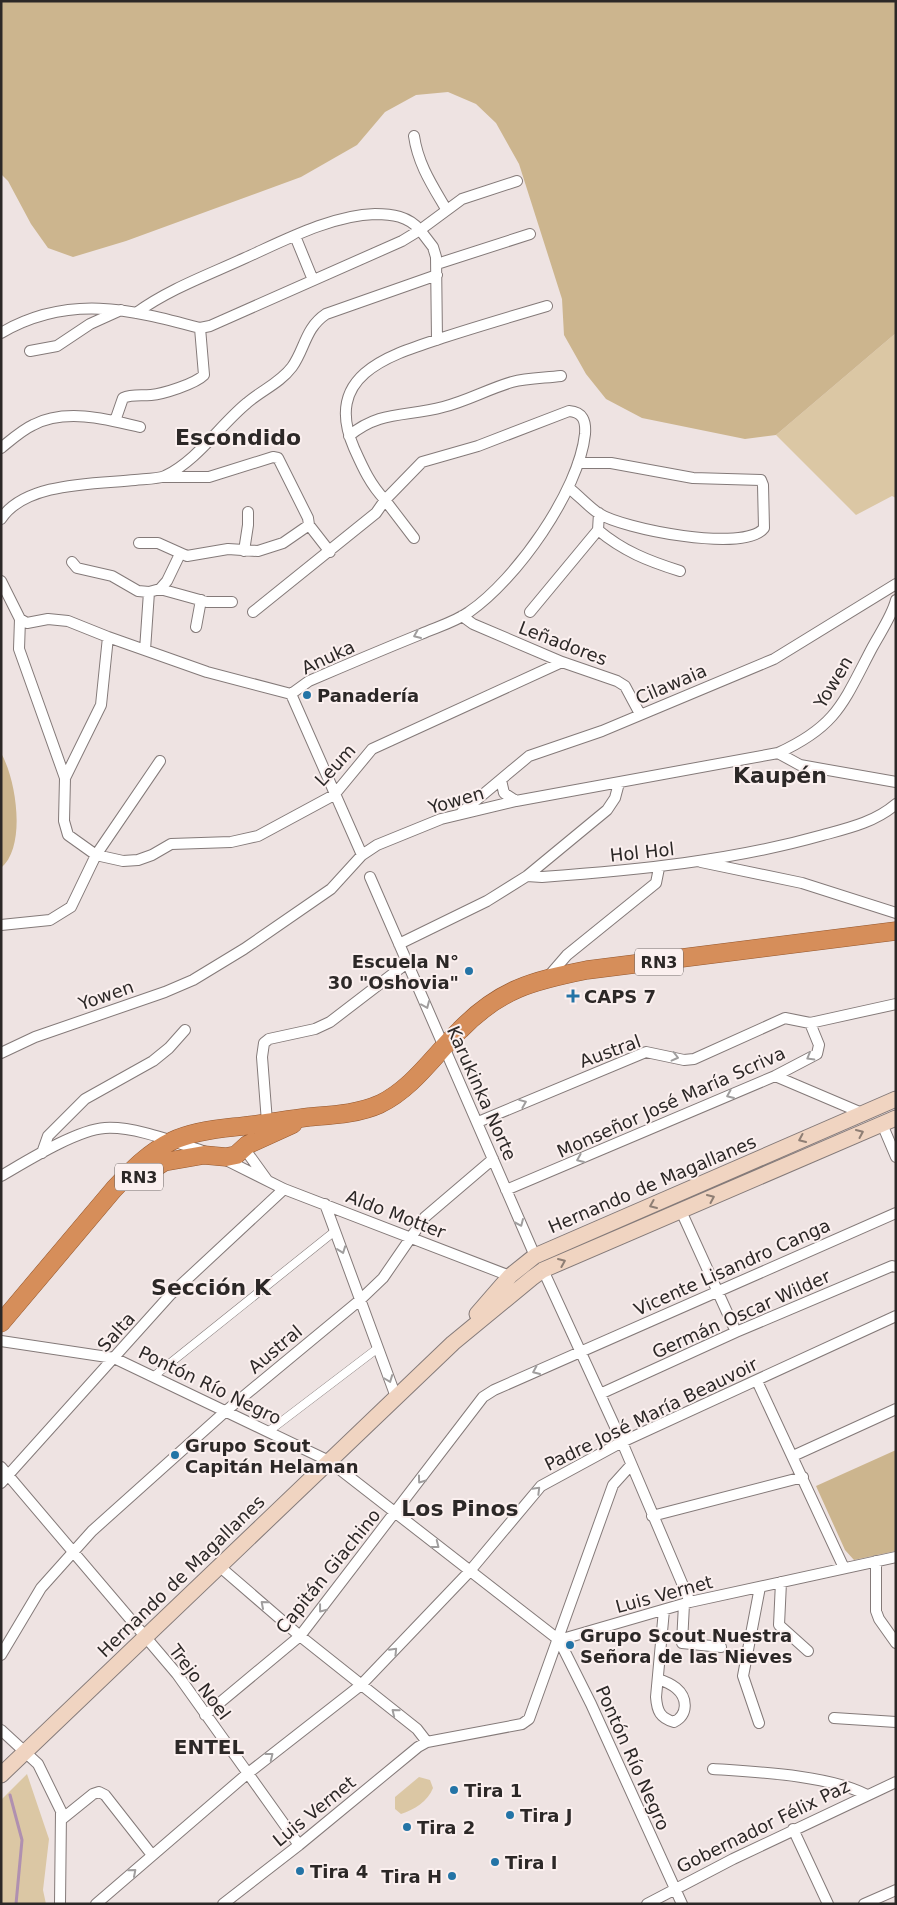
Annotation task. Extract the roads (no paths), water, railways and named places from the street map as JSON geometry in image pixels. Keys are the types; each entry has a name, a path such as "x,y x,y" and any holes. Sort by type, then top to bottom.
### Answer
{"highway":[{"name":"RN3","path":"1,1323 81,1227 132,1170 171,1142 212,1130 360,1110 380,1104 412,1080 489,1003 504,994 548,977 587,970 896,931"},
{"name":"RN3","path":"81,1227 152,1169 164,1162 212,1155 236,1155 246,1147 288,1126 315,1116"},
{"path":"236,1127 244,1135 246,1147"},
{"path":"212,1130 204,1142 212,1155"}],"main road":[{"name":"Hernando de Magallanes","path":"453,1343 510,1276 534,1256 896,1099"},
{"name":"Hernando de Magallanes","path":"1,1775 453,1343 543,1270 889,1121"}],"street":[{"path":"414,136 417,154 424,172 446,209"},
{"path":"1,332 34,317 69,308 122,309 200,328 210,326 402,241 462,199 517,181"},
{"path":"136,312 177,288 295,236 323,226 373,214 396,215 408,219 434,247 437,264 437,340"},
{"path":"437,264 530,234"},
{"path":"295,236 313,280"},
{"path":"164,476 183,464 248,402 287,374 312,326 326,314 437,275"},
{"path":"414,538 365,474 349,436 345,410 360,378 382,360 437,340 547,306"},
{"path":"30,351 57,346 90,324 122,309"},
{"path":"115,421 119,404 123,398 153,395 204,375 200,328"},
{"path":"349,436 368,422 384,416 441,408 471,399 512,382 561,376"},
{"name":"Anuka","path":"20,619 27,623 48,619 68,621 108,638 207,672 290,694 309,681 462,616 486,599 520,561 539,536 569,488 578,463 586,426 583,417 577,412 569,411 478,446 422,462 415,467 385,500 376,513 330,552 266,599 253,612"},
{"path":"1,448 32,425 45,420 88,417 140,427"},
{"path":"1,520 14,504 41,492 77,485 164,476 209,477 273,457 278,458 308,518 309,525 330,552"},
{"path":"569,488 599,513 618,521 670,535 696,538 744,536 761,532 764,528 764,485 755,478 693,478 611,463 578,463"},
{"path":"244,551 248,512"},
{"path":"530,612 598,530 599,513"},
{"path":"138,543 158,543 188,556 228,549 258,551 275,547 309,525"},
{"path":"598,530 612,542 640,559 680,571"},
{"path":"72,562 77,568 112,576 138,591 149,592 160,588 167,581 180,554"},
{"path":"1,581 20,619 19,649 65,778 64,821 68,835 96,855"},
{"name":"Cilawaia","path":"461,812 501,780 518,762 529,756 602,731 774,659 896,584"},
{"path":"160,588 201,600 232,602"},
{"path":"145,650 149,592"},
{"path":"196,627 201,600"},
{"name":"Yowen","path":"1,1053 35,1037 165,992 193,980 244,949 331,889 362,855 377,845 461,812 778,752 801,742 832,719 843,703 896,600"},
{"name":"Leñadores","path":"462,616 473,624 562,662 617,681 625,686 640,714"},
{"path":"65,778 101,705 108,638"},
{"name":"Leum","path":"96,855 123,861 138,860 152,855 171,844 230,842 258,836 334,794 372,749 562,662"},
{"path":"290,694 362,855"},
{"path":"778,752 800,765 896,782"},
{"path":"1,925 50,920 63,914 70,907 96,855 160,761"},
{"path":"501,780 504,793 516,801"},
{"path":"399,944 487,901 527,876 607,810 615,798 619,783"},
{"name":"Hol Hol","path":"527,876 542,877 659,868 786,846 863,824 881,815 896,804"},
{"path":"698,862 802,883 896,913"},
{"path":"548,977 567,956 656,883 659,877 659,868"},
{"name":"Karukinka Norte","path":"370,877 478,1122 534,1256"},
{"path":"267,1122 262,1057 264,1043 269,1039 316,1029 330,1022 407,963"},
{"path":"810,1023 896,1004"},
{"name":"Austral","path":"478,1122 646,1052 684,1060 694,1059 785,1018 810,1023"},
{"name":"Monseñor José María Scriva","path":"506,1190 775,1076 817,1054 819,1045 810,1023"},
{"path":"42,1153 48,1136 85,1099 153,1061 169,1048 185,1030"},
{"path":"775,1076 862,1113"},
{"path":"889,1121 896,1157"},
{"name":"Aldo Motter","path":"1,1176 42,1153 84,1133 105,1128 123,1129 212,1155 284,1189 510,1276"},
{"name":"Aldo Motter","path":"246,1147 270,1182"},
{"name":"Austral","path":"1,1655 41,1588 72,1551 227,1410 384,1278 410,1237 425,1218 493,1159"},
{"name":"Salta","path":"1,1484 171,1294 284,1189"},
{"path":"325,1204 396,1397"},
{"path":"681,1211 736,1332"},
{"name":"Vicente Lisandro Canga","path":"580,1352 896,1213"},
{"path":"154,1376 334,1231"},
{"name":"Germán Oscar Wilder","path":"600,1394 736,1332 892,1266 896,1268"},
{"path":"543,1270 622,1442 687,1603 682,1643 721,1647"},
{"name":"Padre José María Beauvoir","path":"96,1904 247,1774 361,1685 470,1572 541,1486 622,1442 896,1316"},
{"name":"Pontón Río Negro","path":"1,1341 114,1358 227,1410 329,1461 558,1640 568,1655 682,1904"},
{"path":"269,1431 378,1348"},
{"name":"Capitán Giachino","path":"206,1715 300,1636 396,1514 483,1397 494,1390 580,1352"},
{"path":"756,1381 803,1477 844,1568"},
{"path":"792,1456 896,1409"},
{"path":"558,1640 613,1485 631,1465"},
{"name":"Trejo Noel","path":"1,1467 144,1638 177,1674 299,1845"},
{"path":"652,1516 803,1477"},
{"name":"Luis Vernet","path":"223,1904 299,1845 418,1747 427,1742 522,1724 530,1719 558,1640 687,1603 896,1557"},
{"path":"876,1561 876,1611 878,1619 896,1643"},
{"path":"220,1566 300,1636 417,1729 427,1742"},
{"path":"781,1582 779,1625 808,1651"},
{"path":"759,1723 744,1676 760,1587"},
{"path":"658,1679 664,1610"},
{"path":"834,1718 896,1722"},
{"path":"1,1730 25,1751 42,1770 61,1810 58,1884 60,1904"},
{"path":"713,1769 783,1775 849,1786 867,1795"},
{"name":"Gobernador Félix Paz","path":"647,1904 674,1888 794,1829 896,1782"},
{"path":"62,1819 93,1794 99,1792 105,1795 152,1855"},
{"path":"794,1829 828,1904"},
{"path":"864,1904 896,1890"}],"waterway":[{"path":"10,1795 22,1840 16,1904"}],"place":[{"name":"Panadería","path":"307,695"},
{"name":"Escuela N° 30 \"Oshovia\"","path":"469,971"},
{"name":"CAPS 7","path":"573,996"},
{"name":"Grupo Scout Capitán Helaman","path":"175,1455"},
{"name":"Grupo Scout Nuestra Señora de las Nieves","path":"570,1645"},
{"name":"Tira 1","path":"454,1790"},
{"name":"Tira J","path":"510,1815"},
{"name":"Tira 2","path":"407,1827"},
{"name":"Tira I","path":"495,1862"},
{"name":"Tira 4","path":"300,1871"},
{"name":"Tira H","path":"452,1876"}],"district":[{"name":"Escondido","path":"238,437"},
{"name":"Kaupén","path":"780,775"},
{"name":"Sección K","path":"211,1287"},
{"name":"Los Pinos","path":"460,1508"},
{"name":"ENTEL","path":"209,1747"}]}
